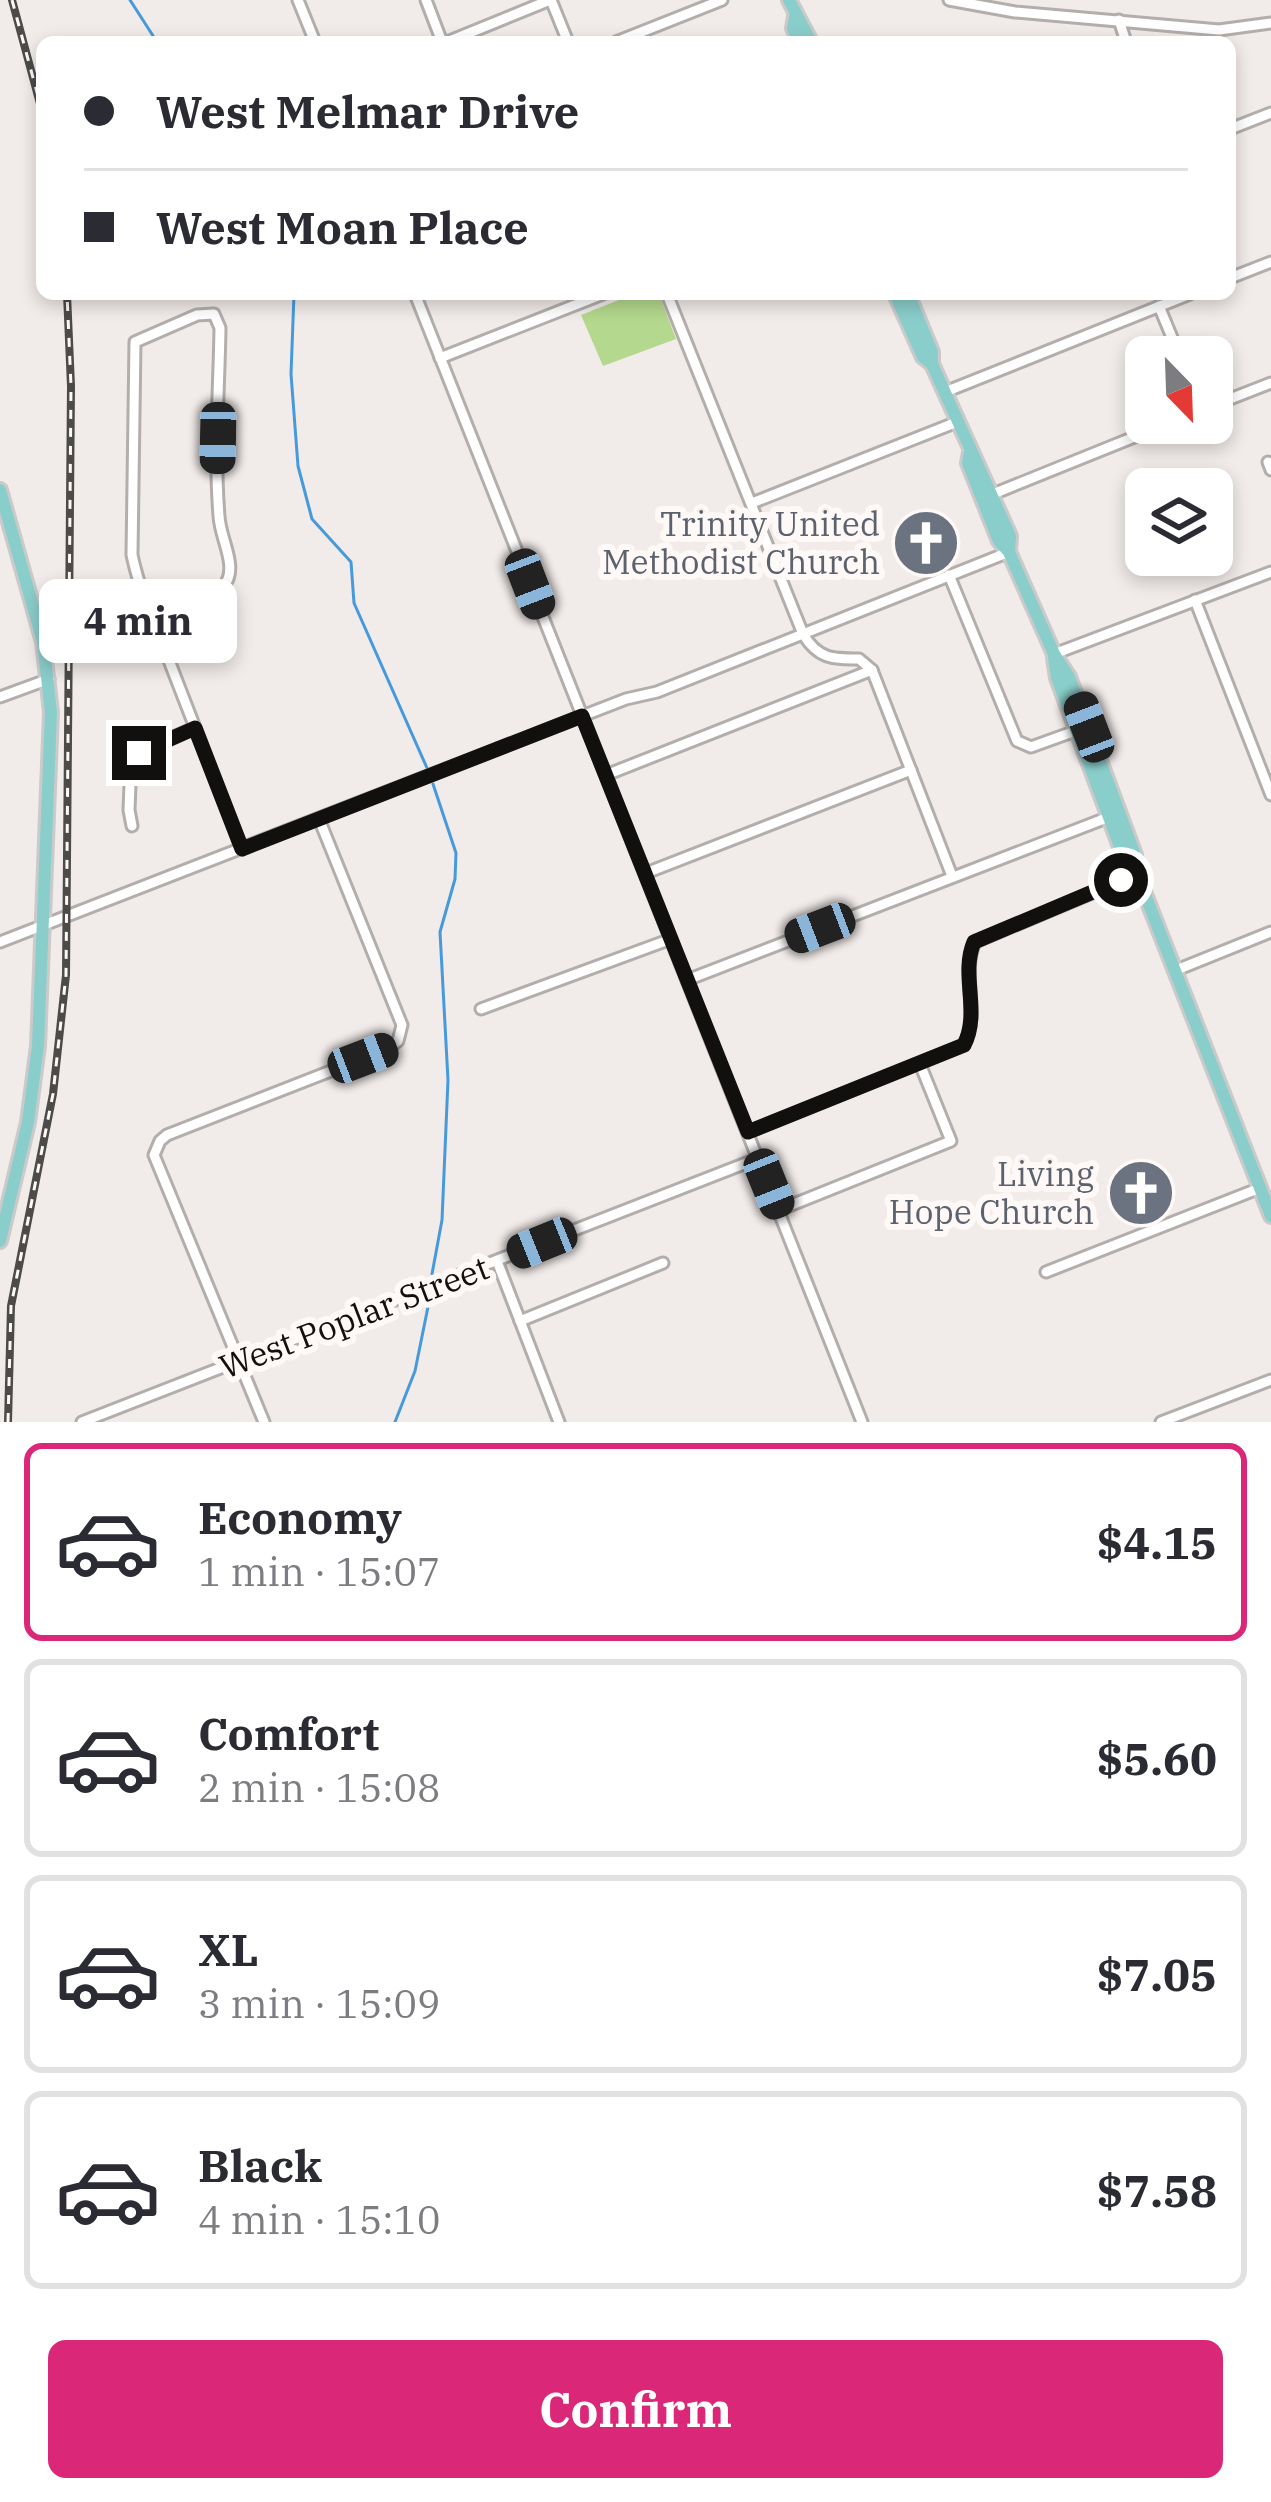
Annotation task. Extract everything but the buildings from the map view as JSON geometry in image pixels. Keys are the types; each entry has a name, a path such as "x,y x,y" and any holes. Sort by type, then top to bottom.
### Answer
{"main road":[{"path":"789,0 796,36"},
{"path":"795,17 808,36"},
{"path":"899,300 923,357 932,364"},
{"path":"910,300 932,352 932,364 1010,536 1009,552"},
{"path":"970,452 968,463 999,541 1009,552 1089,727 1136,855 1137,874 1271,1216"},
{"path":"0,490 38,621 49,679 35,1071 5,1196 0,1241"},
{"path":"1054,654 1057,678 1125,860 1137,874"}],"street":[{"path":"298,0 313,36"},
{"path":"426,0 441,36"},
{"path":"459,36 551,0 566,36"},
{"path":"681,0 687,14"},
{"path":"631,36 722,0"},
{"path":"949,0 1015,12 1219,30 1271,23"},
{"path":"1119,20 1124,36"},
{"path":"1236,127 1271,113"},
{"path":"1236,276 1271,262"},
{"path":"417,300 862,1422"},
{"path":"440,358 588,300"},
{"path":"669,300 803,634 820,656 859,659 872,670 952,876"},
{"path":"944,392 1174,300"},
{"path":"1159,306 1171,336"},
{"path":"151,616 223,586 232,570 219,520 220,328 214,314 196,315 135,342 132,555 151,616 242,849"},
{"path":"1233,398 1271,383"},
{"path":"752,502 957,422"},
{"path":"992,494 1125,441"},
{"path":"0,942 626,699 657,692 1009,552"},
{"path":"1054,654 1271,572"},
{"path":"950,575 1013,738 1031,747 1078,730"},
{"path":"1195,600 1271,795"},
{"path":"606,775 872,670"},
{"path":"0,697 49,679"},
{"path":"132,826 131,760 195,728"},
{"path":"646,873 910,770"},
{"path":"687,980 1109,817"},
{"path":"263,1422 156,1163 155,1148 167,1136 398,1041 402,1025 319,819"},
{"path":"748,1132 964,1045 973,1027 969,965 974,942 1137,874"},
{"path":"1174,971 1271,932"},
{"path":"481,1010 671,939"},
{"path":"779,1210 952,1141 920,1064"},
{"name":"West Poplar Street","path":"82,1422 759,1158"},
{"path":"1046,1272 1260,1188"},
{"path":"496,1261 559,1422"},
{"path":"520,1322 663,1263"},
{"path":"1161,1422 1271,1380"},
{"path":"119,1407 125,1422"}],"green space":[{"path":"619,300 661,300 676,339 603,366 581,315"}],"waterway":[{"path":"130,0 153,36"},
{"path":"294,300 291,374 298,466 312,519 351,562 354,603 427,768"},
{"path":"432,1274 442,1220 448,1080 440,932 455,879 456,853 433,784"},
{"path":"395,1422 415,1371 430,1297"}],"railway":[{"path":"12,0 36,89"},
{"path":"8,1422 11,1306 53,1094 66,975 71,386 67,300"}],"place":[{"name":"Trinity United Methodist Church","path":"926,543"},
{"name":"Living Hope Church","path":"1141,1193"}],"route":[{"path":"139,753 195,728 242,849 582,716 748,1132 964,1045 973,1027 969,965 974,942 1121,880"}]}
